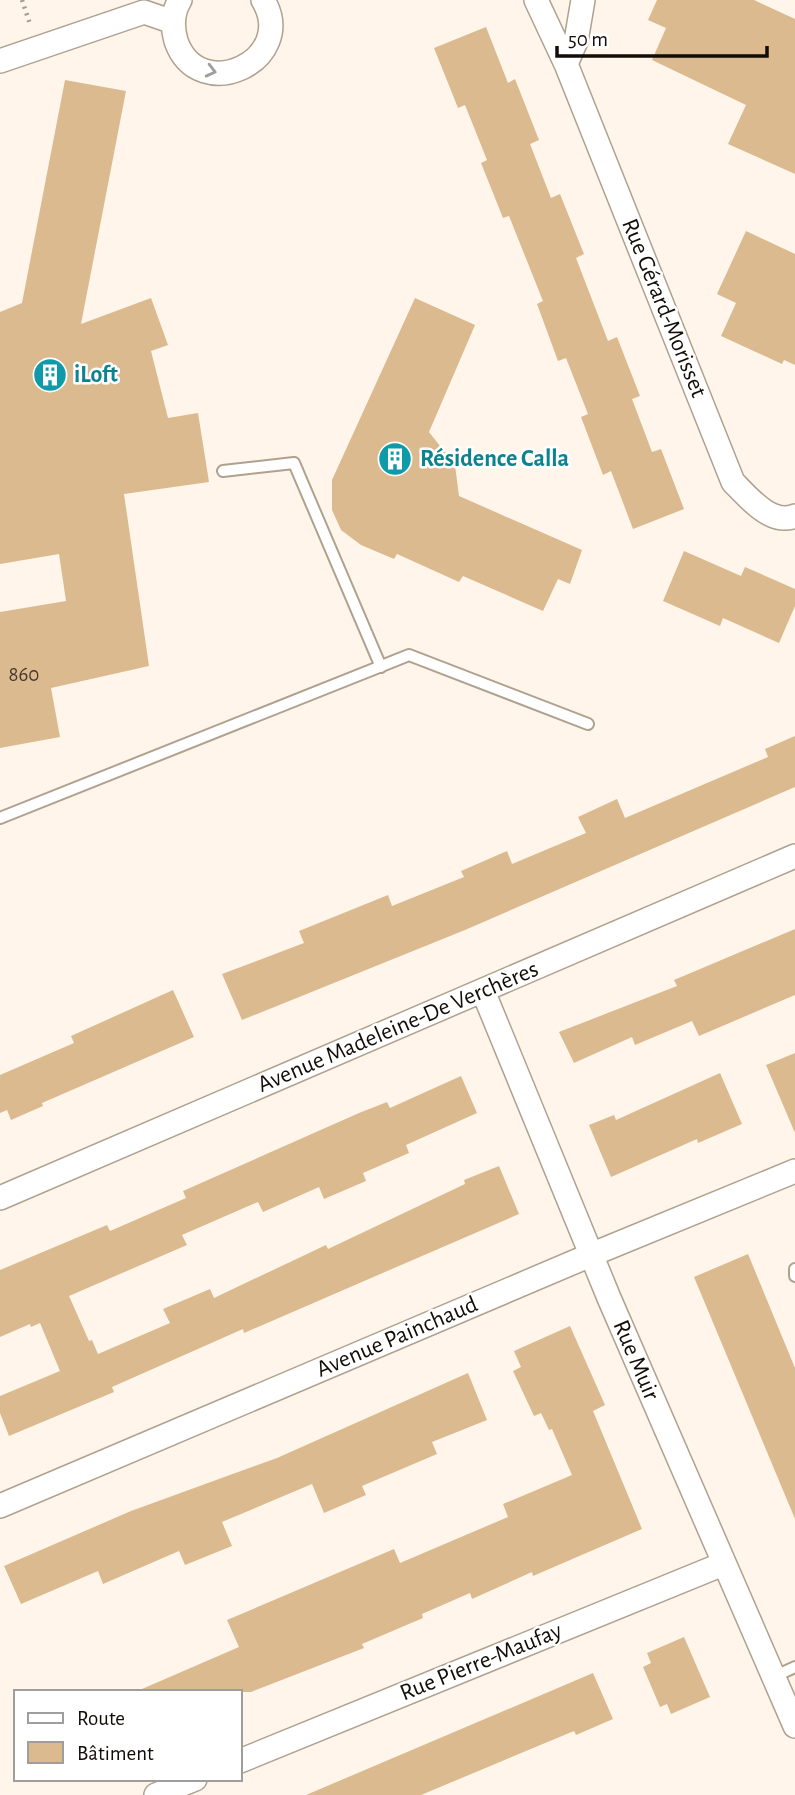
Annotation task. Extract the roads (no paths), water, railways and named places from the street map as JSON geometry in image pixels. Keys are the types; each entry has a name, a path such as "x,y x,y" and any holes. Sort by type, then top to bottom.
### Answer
{"street":[{"path":"180,0 173,22 178,48 189,61 204,71 220,74 237,71 255,60 268,39 270,22 262,0"},
{"name":"Rue Gérard-Morisset","path":"536,0 566,64 733,482 760,510 789,519 795,516"},
{"path":"566,64 576,41 583,0"},
{"path":"0,61 144,12 173,22"},
{"name":"Avenue Madeleine-De Verchères","path":"0,1198 795,856"},
{"name":"Rue Muir","path":"483,991 723,1564 795,1726"},
{"name":"Avenue Painchaud","path":"0,1506 795,1171"},
{"name":"Rue Pierre-Maufay","path":"242,1760 723,1564"},
{"path":"156,1795 189,1781"}],"lane":[{"path":"223,471 294,463 381,667"},
{"path":"0,818 409,655 589,724"},
{"path":"795,1269 795,1276"},
{"path":"773,1676 795,1667"}],"place":[{"name":"iLoft","path":"50,375"},
{"name":"Résidence Calla","path":"395,459"}]}
